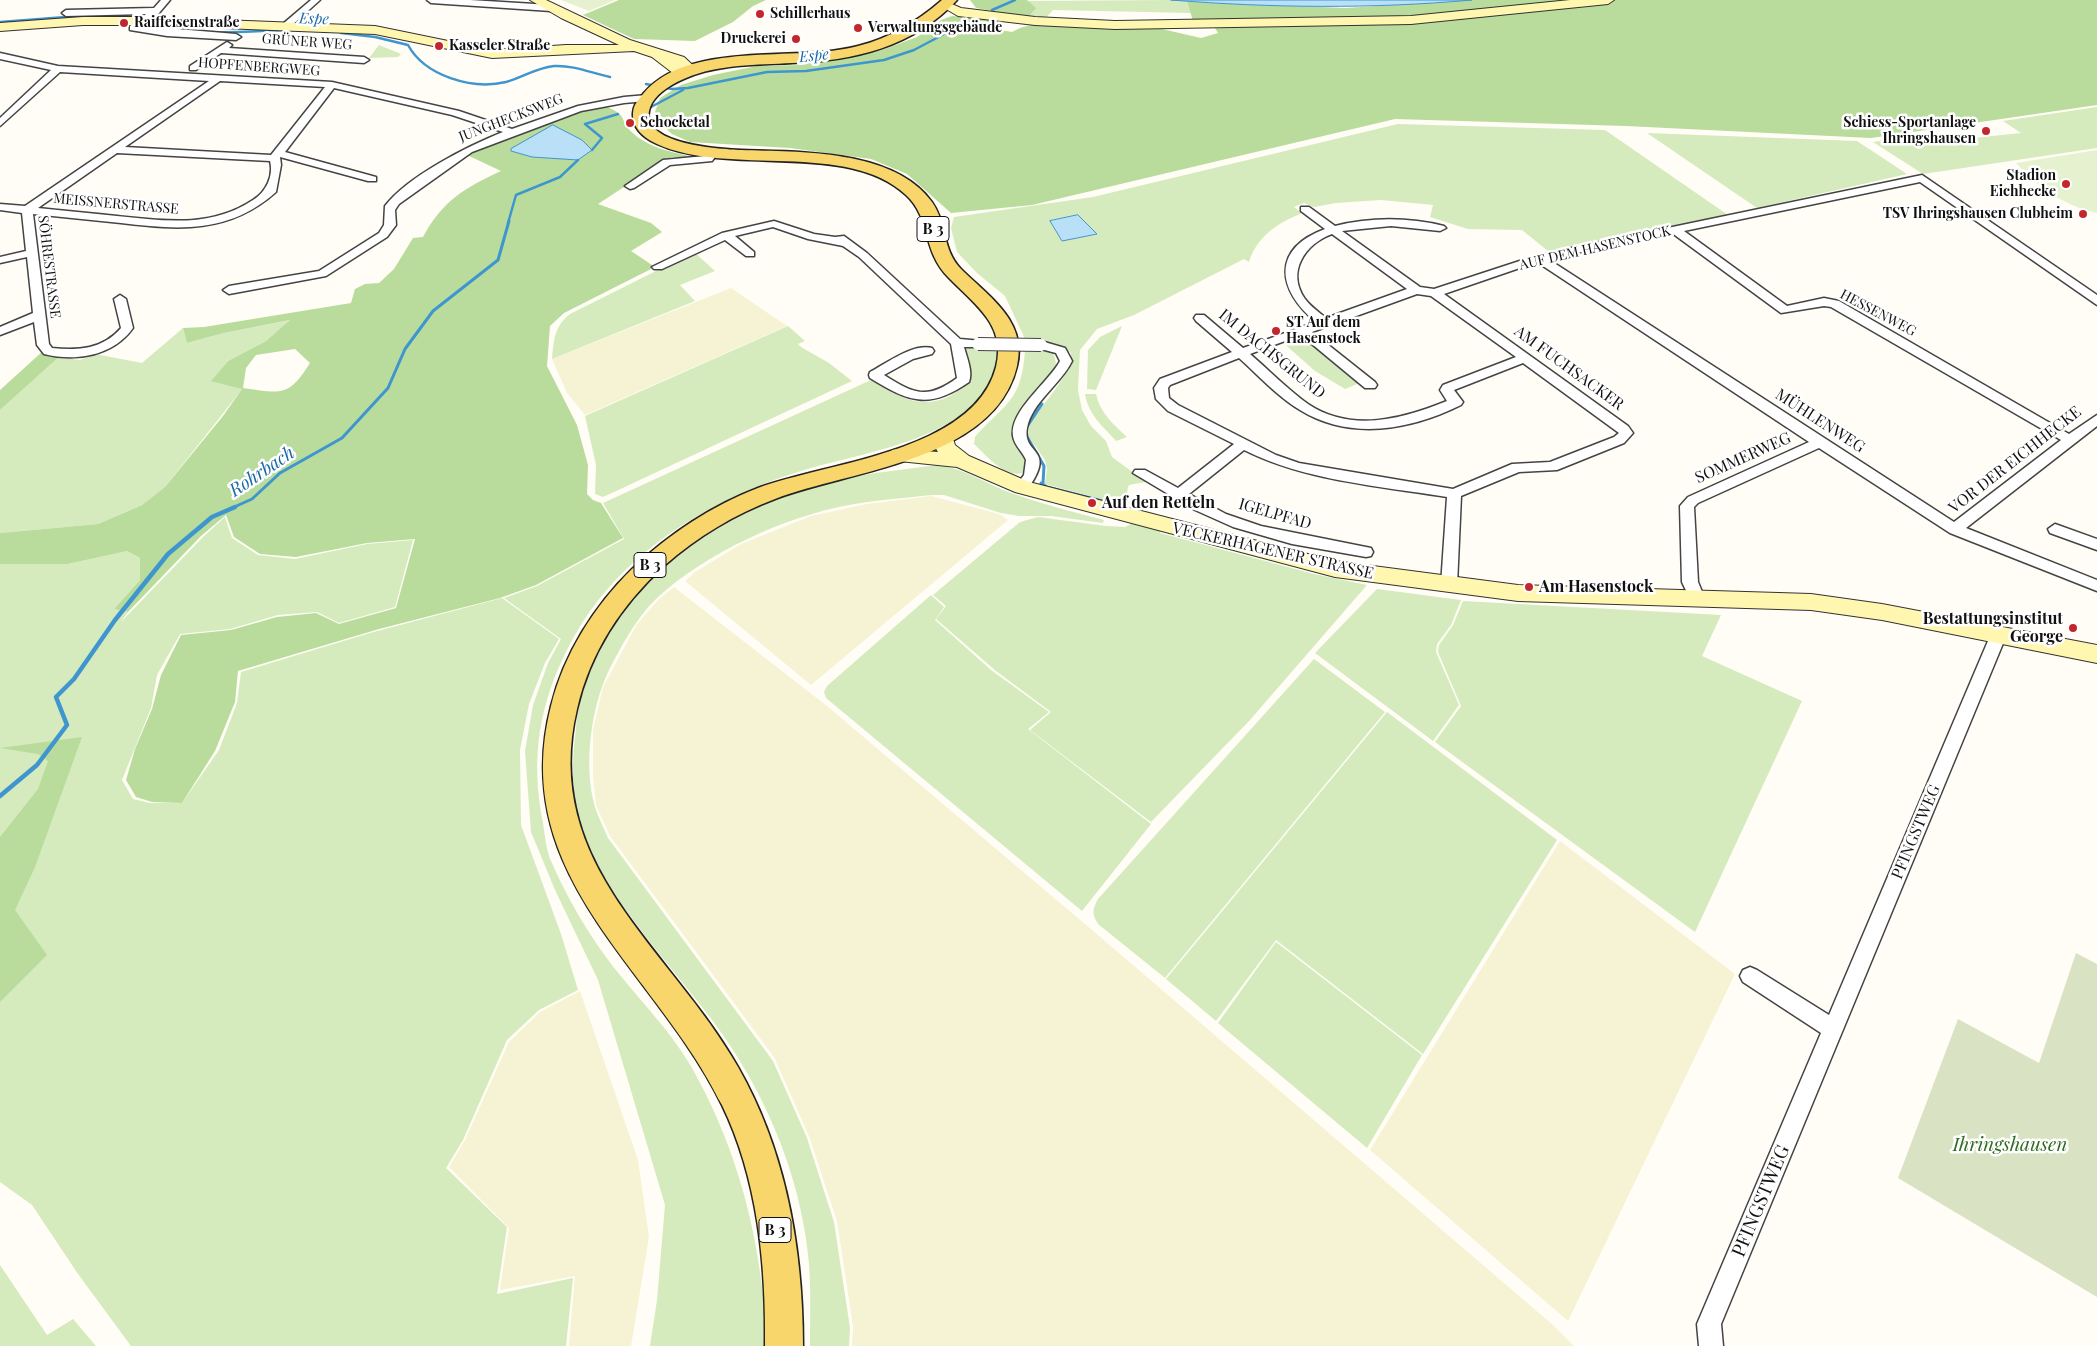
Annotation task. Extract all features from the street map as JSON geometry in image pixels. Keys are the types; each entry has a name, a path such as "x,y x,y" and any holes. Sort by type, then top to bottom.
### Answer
{"main road":[{"path":"668,80 728,62 757,58 814,58 853,52 885,43 951,6"},
{"name":"B 3","path":"668,80 642,107 641,118 645,127 656,138 669,145 713,153 808,158 855,165 894,178 911,189 922,201 929,213 937,249 943,262 1001,318 1008,335 1006,372 1000,390 977,414 946,436 899,456 794,483 759,496 722,514 668,550 618,597 589,641 567,691 555,750 556,789 564,831 579,868 614,925 702,1039 727,1080 745,1118 764,1180 780,1251 784,1346"}],"street":[{"path":"166,0 156,11 139,21 133,28 167,33 236,37 193,68"},
{"path":"287,25 316,0"},
{"path":"431,0 551,8"},
{"path":"536,0 657,55 668,80"},
{"path":"951,6 976,12 1035,21 1115,25 1411,20 1608,0"},
{"path":"66,13 156,11"},
{"path":"0,27 139,21 287,25 375,30 492,54 566,49 620,49 638,46"},
{"name":"GRÜNER WEG","path":"219,50 364,60"},
{"name":"HOPFENBERGWEG","path":"0,56 58,69 332,85 455,113 512,132"},
{"path":"1,122 58,69"},
{"name":"SÖHRESTRASSE","path":"120,299 127,328 120,338 104,348 83,354 48,351 43,345 27,210 219,78"},
{"name":"JUNGHECKSWEG","path":"229,290 322,274 383,235 390,225 389,208 395,200 451,159 512,132 594,104 624,98 668,80"},
{"path":"276,156 332,85"},
{"path":"116,150 276,156 372,179"},
{"path":"630,186 667,162 708,159 713,153"},
{"name":"MEISSNERSTRASSE","path":"0,207 191,226 210,222 250,207 272,190 276,156"},
{"name":"AUF DEM HASENSTOCK","path":"1454,494 1296,467 1243,444 1173,408 1163,399 1161,388 1165,382 1176,376 1416,290 1435,292 1538,258 1922,178 2097,302"},
{"path":"1305,208 1416,290"},
{"path":"1324,323 1301,302 1291,282 1294,256 1303,246 1316,236 1352,225 1388,222 1440,228"},
{"path":"658,267 726,235 774,224 812,238 848,243"},
{"path":"817,228 848,243 918,303 957,343 963,365 964,379 946,393 934,397 919,398 905,394 875,375 909,356 928,351"},
{"name":"HESSENWEG","path":"1675,230 1785,310 1824,302 1835,304 2070,440"},
{"path":"726,235 750,254"},
{"path":"0,260 31,253"},
{"name":"MÜHLENWEG","path":"1538,258 1955,529 2097,586"},
{"name":"AM FUCHSACKER","path":"1435,292 1623,428 1625,436 1566,463 1552,467 1517,467 1454,494"},
{"path":"0,331 40,315"},
{"name":"IM DACHSGRUND","path":"1200,318 1304,407 1323,417 1370,426 1403,424 1452,404 1456,402 1446,390 1448,388 1525,358"},
{"path":"1302,330 1370,385"},
{"path":"957,343 1041,345 1061,351 1066,361 1062,369 1030,410 1020,427 1019,433 1034,462 1035,470 1022,487"},
{"name":"VOR DER EICHHECKE","path":"1955,529 2097,419"},
{"name":"VECKERHAGENER STRASSE","path":"946,436 946,447 962,461 1022,487 1152,523 1335,569 1449,585 1518,592 1697,599 1764,599 1817,603 1882,612 2097,654"},
{"name":"VECKERHAGENER STRASSE","path":"946,436 984,462 991,472"},
{"name":"SOMMERWEG","path":"1697,599 1690,582 1687,506 1693,500 1820,442"},
{"path":"1180,494 1243,444"},
{"path":"899,456 962,461"},
{"name":"IGELPFAD","path":"1140,473 1221,517 1256,530 1296,541 1366,552"},
{"path":"1449,585 1454,494"},
{"path":"2055,529 2097,545"},
{"name":"PFINGSTWEG","path":"1711,1346 1709,1324 1996,641 1994,634"},
{"path":"1750,976 1834,1030"}],"shaded area":[{"path":"731,288 787,326 585,415 567,393 552,359"},
{"path":"931,496 999,514 1008,520 811,685 685,581 695,572 741,544 811,516 867,504"},
{"path":"674,587 827,706 1098,935 1553,1325 1574,1346 852,1346 853,1326 837,1221 809,1136 774,1057 610,836 596,805 593,775 593,729 603,687 637,624 659,599"},
{"path":"1560,841 1735,974 1568,1321 1370,1150"},
{"path":"580,991 638,1160 649,1237 631,1346 569,1346 575,1276 500,1290 509,1228 449,1167 465,1140 509,1042 540,1012"}],"green space":[{"path":"561,0 615,0 589,11"},
{"path":"619,0 766,0 753,6 733,22 695,41 634,39 583,15"},
{"path":"970,0 1027,0 1036,8 1028,17 976,8"},
{"path":"1472,0 2097,0 2097,105 1871,138 1626,126 1395,119 1032,205 951,213 907,174 871,159 790,148 690,142 672,134 659,123 655,112 660,98 681,85 713,75 757,66 801,65 882,50 917,37 941,20 952,16 994,19 989,28 1012,32 1038,23 1153,27 1201,38 1218,33 1213,25 1193,21 1187,1 1345,8"},
{"path":"1025,1 1187,1 1191,13 1053,10 1045,19 1028,17"},
{"path":"379,45 401,54 398,57 369,58"},
{"path":"602,105 607,107 620,115 625,125 642,140 659,148 697,158 672,157 665,160 598,204 651,223 662,232 631,251 655,267 564,313 550,326 547,366 577,425 588,465 587,494 593,500 601,503 623,538 536,585 500,598 379,629 238,671 235,702 215,751 182,803 152,802 136,797 126,780 135,749 152,709 161,675 181,635 231,630 277,617 316,613 339,624 396,608 415,539 367,543 296,557 260,554 234,537 226,515 201,536 128,612 114,609 140,580 140,558 127,551 68,564 0,564 0,533 98,524 142,505 165,487 223,416 242,389 211,381 228,361 266,341 290,320 224,333 187,343 183,328 204,327 351,303 355,289 365,284 379,283 394,269 413,238 423,237 438,214 456,196 501,171 467,155 580,110","holes":["295,349 310,363 296,382 289,388 275,392 243,388 246,368 256,355"]},
{"path":"2097,107 2097,148 1923,174 1873,142 1933,133 1944,141 2021,133 2003,121"},
{"path":"1398,124 1605,130 1728,215 1548,251 1522,230 1468,229 1430,217 1433,205 1381,200 1336,203 1314,207 1304,203 1294,207 1302,213 1277,226 1263,238 1257,245 1249,262 1244,259 1134,315 1097,329 1080,350 1078,390 1082,410 1091,426 1106,441 1112,457 1146,482 1129,485 1127,490 1127,506 1045,484 1047,468 1045,460 1028,436 1029,426 1067,371 1071,353 1062,346 1025,339 1005,296 977,273 957,252 951,228 954,217 1093,197","holes":["1078,215 1096,234 1062,241 1050,221"]},
{"path":"1647,133 1857,141 1907,174 1757,208"},
{"name":"Stadion Eichhecke","path":"2097,150 2097,213 2063,201 2053,195 2034,181 2016,163"},
{"path":"694,252 715,271 680,285 695,301 552,359 554,339 558,329 570,314"},
{"path":"291,320 266,341 228,361 212,380 243,388 165,487 142,505 98,524 0,533 0,410 59,357 80,360 95,354 142,363 183,328 187,343 224,333"},
{"path":"788,326 805,341 798,344 801,347 829,363 852,381 603,497 595,494 596,465 585,416"},
{"path":"1122,326 1096,390 1087,389 1088,350 1100,337"},
{"path":"1301,332 1362,382 1345,389 1315,371 1280,340"},
{"path":"972,346 999,348 999,358 994,373 981,396 962,414 938,429 911,440 882,450 801,471 761,485 698,515 654,545 616,580 583,621 559,666 544,709 540,731 537,776 549,857 581,920 614,967 672,1038 706,1093 738,1174 753,1230 758,1258 764,1301 765,1346 650,1346 657,1300 665,1205 598,980 555,890 531,832 525,751 533,705 548,663 561,639 504,598 537,586 624,539 603,503 871,380 880,383 894,393 915,401 937,401 947,398 964,385 971,375 964,350"},
{"path":"1041,347 1054,354 1056,364 1016,417 1013,436 1027,464 1025,472 1011,473 990,460 974,444 975,437 1004,408 1016,391 1023,367 1025,349"},
{"path":"43,351 59,357 0,410 0,390"},
{"path":"1085,394 1096,394 1104,413 1127,437 1116,441 1093,414"},
{"path":"939,465 967,473 1023,497 1104,520 1103,523 1051,516 1019,516 1001,513 944,495 880,500 849,505 798,518 747,539 722,552 699,566 657,598 642,614 619,651 603,685 593,719 589,755 591,791 596,811 608,838 773,1061 807,1138 834,1222 850,1328 849,1346 810,1346 809,1264 797,1195 787,1161 759,1095 742,1064 702,1007 622,904 595,861 580,825 573,784 573,757 578,705 584,682 598,647 619,614 646,584 676,557 710,533 746,513 782,497 817,485 862,475"},
{"path":"225,517 232,538 258,555 295,559 367,544 413,540 395,607 339,623 317,612 278,615 230,629 180,634 157,675 151,708 122,780 133,799 150,803 182,803 219,750 237,703 241,672 370,633 502,598 559,639 545,663 529,704 520,750 521,825 561,934 578,990 539,1010 507,1040 463,1140 446,1168 507,1227 497,1294 573,1278 566,1346 131,1346 78,1274 32,1205 0,1182 0,564 68,564 127,551 140,558 140,580 114,609 128,612 121,622 203,537"},
{"path":"1038,517 1106,526 1125,527 1133,523 1161,530 1160,533 1314,574 1367,585 1250,720 1151,822 1030,730 1051,712 996,671 936,619 946,606 933,595 1020,522"},
{"path":"1377,589 1461,600 1451,625 1437,644 1436,652 1459,705 1433,741 1315,653"},
{"path":"931,595 944,607 935,620 991,670 1049,712 1028,729 1151,824 1082,911 826,698 824,692 827,686"},
{"path":"1463,601 1721,615 1702,656 1802,701 1695,932 1435,742 1461,706 1438,652 1439,645 1453,625"},
{"path":"1314,659 1385,712 1165,978 1098,924 1094,912 1096,903"},
{"path":"1387,712 1557,840 1423,1054 1276,940 1216,1021 1166,979"},
{"path":"82,737 35,867 15,910 47,955 0,1002 0,837 38,789 48,761 38,754 0,748"},
{"path":"1276,942 1422,1055 1367,1148 1218,1023"},
{"name":"Ihringshausen","path":"2076,953 2097,964 2097,1297 1898,1178 1958,1019 2039,1063"},
{"path":"0,1265 47,1335 73,1319 96,1346 0,1346"}],"water":[{"path":"1171,0 1472,0 1397,5 1284,6"},
{"path":"553,125 582,140 592,150 578,160 532,157 511,151 511,149"},
{"path":"1078,215 1097,234 1062,241 1050,221"}],"waterway":[{"name":"Espe","path":"992,10 1015,0"},
{"name":"Espe","path":"0,22 92,15 138,18"},
{"name":"Espe","path":"646,84 672,89 688,88 767,72 806,71 884,60 914,50 948,32 978,21"},
{"name":"Espe","path":"144,23 178,30 213,33 283,30"},
{"name":"Espe","path":"341,33 375,37 408,45 426,65 451,78 465,82 479,84 506,82 554,66 575,68 610,77"},
{"path":"649,108 683,90"},
{"path":"592,150 602,138 585,124 618,114"},
{"name":"Rohrbach","path":"508,223 516,195 560,177 578,160"},
{"name":"Rohrbach","path":"232,508 252,499 280,473 342,438 388,388 405,349 433,311 498,260 509,221"},
{"path":"1026,428 1042,404"},
{"path":"1026,435 1044,466 1043,483"},
{"path":"1041,483 1047,487 1126,507"},
{"name":"Rohrbach","path":"0,796 37,765 67,725 56,697 74,679 115,620 168,554 212,517 235,507"},
{"path":"1132,508 1141,510"}],"place":[{"name":"Schillerhaus","path":"760,14"},
{"name":"Raiffeisenstraße","path":"124,23"},
{"name":"Verwaltungsgebäude","path":"858,28"},
{"name":"Druckerei","path":"796,39"},
{"name":"Kasseler Straße","path":"439,46"},
{"name":"Schocketal","path":"630,123"},
{"name":"Schiess-Sportanlage Ihringshausen","path":"1986,131"},
{"name":"Stadion Eichhecke","path":"2066,184"},
{"name":"TSV Ihringshausen Clubheim","path":"2083,214"},
{"name":"ST Auf dem Hasenstock","path":"1276,331"},
{"name":"Auf den Retteln","path":"1092,503"},
{"name":"Am Hasenstock","path":"1529,587"},
{"name":"Bestattungsinstitut George","path":"2073,628"}]}
